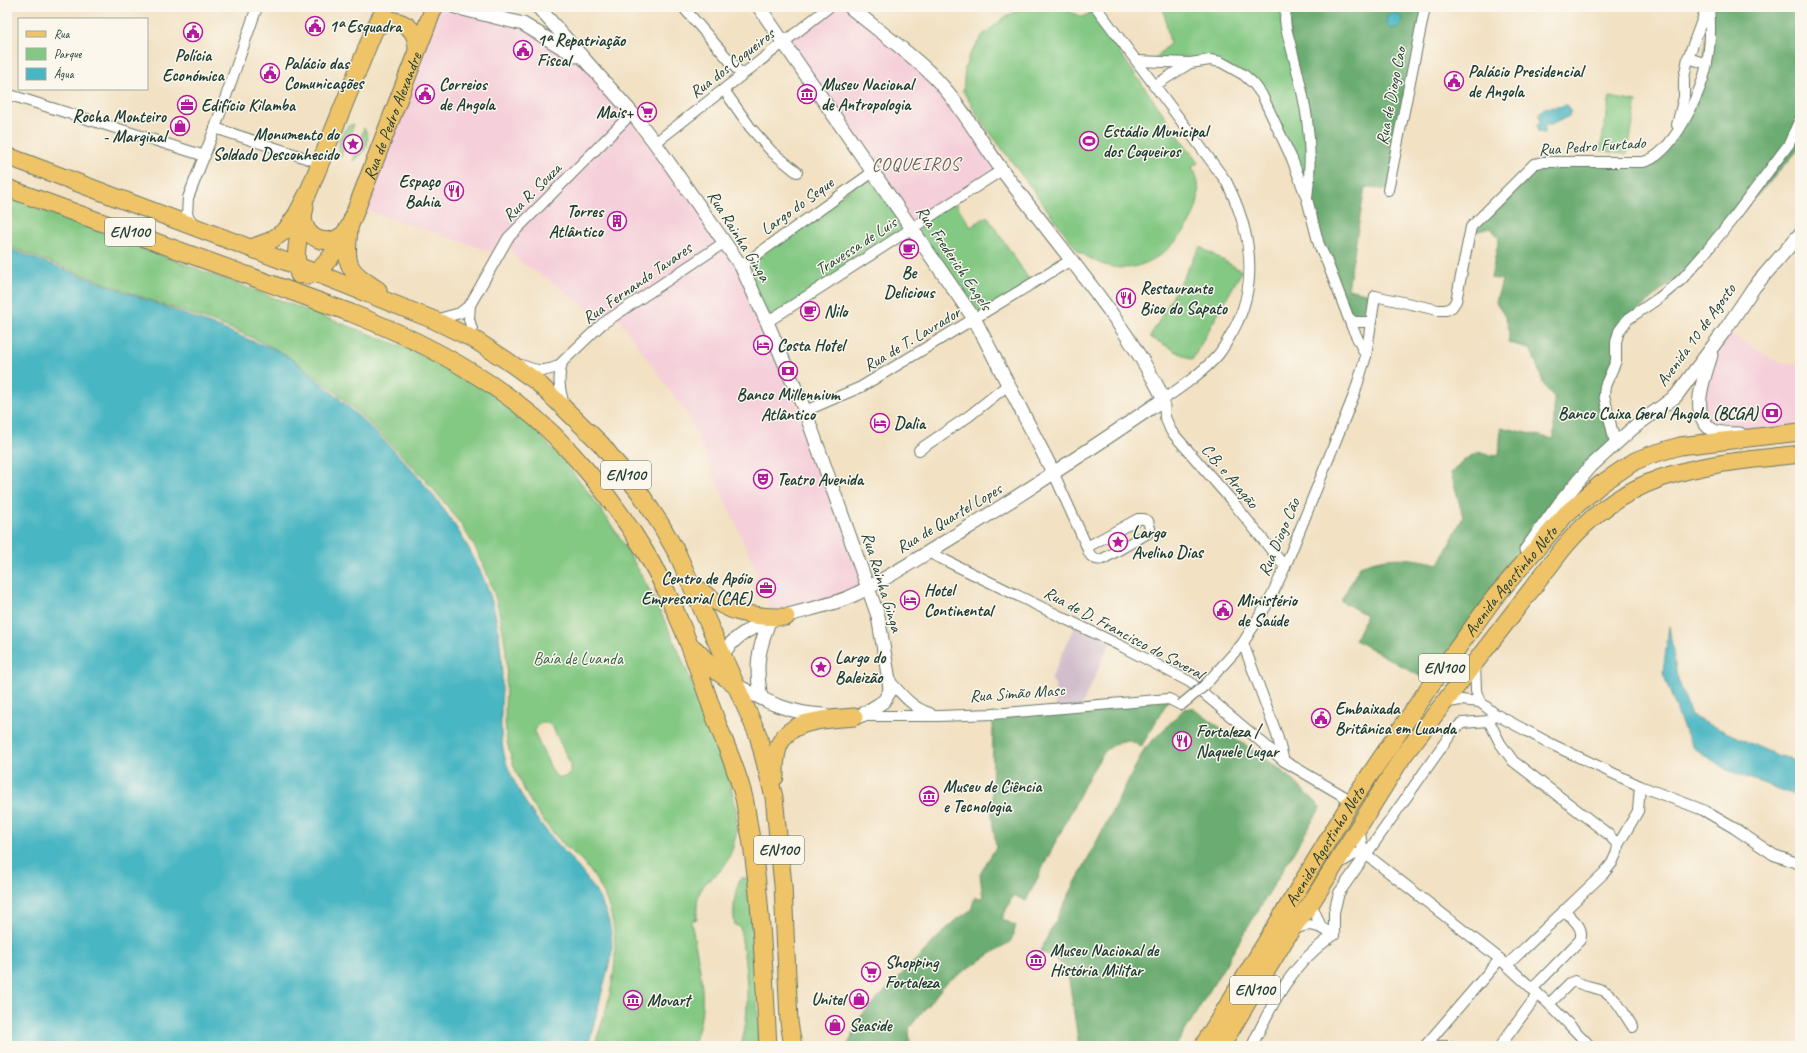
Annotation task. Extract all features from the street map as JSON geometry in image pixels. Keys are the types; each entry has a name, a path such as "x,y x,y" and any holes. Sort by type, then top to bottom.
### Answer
{"main road":[{"path":"251,248 270,241 286,230 308,193 375,28 386,7"},
{"name":"Rua de Pedro Alexandre","path":"348,228 434,7"},
{"path":"375,28 389,20 405,23 411,28 415,35 417,50"},
{"name":"EN100","path":"7,156 251,248 298,273 316,273 410,309 434,320 475,340 537,382 601,444 640,493 661,524 692,583 758,735 774,797 783,885 789,1022 793,1046"},
{"name":"EN100","path":"7,188 254,276 382,325 430,348 476,375 519,404 557,439 590,475 626,523 648,556 689,642 744,797 760,897 768,1046"},
{"path":"308,193 296,251 298,273 319,296 351,313"},
{"path":"303,218 308,231 319,240 334,240 348,228"},
{"path":"316,273 332,255 348,228"},
{"path":"348,228 346,254 348,263 353,272 366,282 410,309"},
{"path":"254,276 286,280 298,273"},
{"name":"Avenida Agostinho Neto","path":"1203,1046 1352,801 1432,683 1494,598 1566,514 1601,484 1634,461 1680,446 1753,436 1800,432"},
{"name":"Avenida Agostinho Neto","path":"1221,1046 1289,933 1311,903 1403,756 1475,664 1570,538 1606,506 1646,483 1676,472 1706,466 1800,454"},
{"path":"692,583 712,600 737,612 778,619"},
{"path":"689,642 716,671 735,684"},
{"path":"713,712 711,691 722,655"},
{"path":"774,797 777,751 784,737 791,730 805,723 857,717"}],"street":[{"path":"196,227 187,215 188,198 216,128 231,79 257,7"},
{"path":"455,7 523,24 588,64"},
{"path":"523,24 533,18 537,7"},
{"name":"Rua Rainha Ginga","path":"537,7 632,113 655,143 741,266 767,322 805,411 876,609 890,691 884,701 857,717"},
{"path":"683,7 742,75"},
{"name":"Rua Frederich Engels","path":"758,7 975,320 1054,474 1087,548"},
{"name":"Rua dos Coqueiros","path":"655,143 829,7"},
{"path":"850,7 929,72 943,86 1002,170 1071,260 1138,352 1149,369 1164,400 1206,368 1219,354 1238,322 1245,300 1250,274 1250,256 1247,238 1238,203 1226,181 1096,7"},
{"path":"1286,7 1284,19 1308,118 1310,166 1307,199"},
{"name":"Rua de Diogo Cao","path":"1388,190 1425,7"},
{"name":"Rua Pedro Furtado","path":"1676,135 1684,97 1688,58 1708,7"},
{"name":"Rua Pedro Furtado","path":"1372,322 1375,296 1438,310 1446,310 1452,307 1458,294 1471,227 1534,164 1542,162 1643,162 1654,157 1676,135 1700,87 1707,64 1710,30 1708,7"},
{"path":"1688,58 1707,64"},
{"path":"1137,61 1190,63 1210,60 1221,62 1244,75 1262,94 1292,159 1307,199 1319,245 1366,356"},
{"path":"1154,86 1190,63"},
{"path":"1684,86 1700,87"},
{"path":"724,90 750,127 772,152 797,172"},
{"path":"7,94 205,156"},
{"name":"Rua R. Souza","path":"470,305 498,254 514,231 632,113"},
{"path":"1616,443 1604,395 1605,386 1616,361 1616,342 1619,331 1635,313 1659,298 1682,278 1709,248 1789,144 1800,119"},
{"path":"216,128 321,163"},
{"name":"Travessa de Luis","path":"767,322 1002,170"},
{"name":"Largo do Seque","path":"741,266 873,172"},
{"path":"163,214 177,210 188,198"},
{"name":"Avenida 10 de Agosto","path":"1494,598 1519,559 1560,503 1590,467 1616,443 1676,396 1712,348 1754,287 1800,234"},
{"name":"Rua Fernando Tavares","path":"506,360 538,370 550,370 562,363 573,350 602,324 725,242"},
{"name":"Rua de T. Lavrador","path":"805,411 861,387 975,320 1071,260"},
{"path":"434,320 460,313 470,305"},
{"path":"470,305 469,319 475,340"},
{"path":"1349,318 1354,322 1372,322 1366,356"},
{"path":"1712,348 1700,397 1700,413 1706,424 1713,430 1753,436"},
{"name":"Rua Diogo Cão","path":"1182,705 1204,686 1243,643 1270,601 1340,434 1366,356"},
{"path":"562,363 559,376 559,388 566,409"},
{"path":"919,450 969,416 1009,384"},
{"name":"Rua de Quartel Lopes","path":"722,655 727,647 737,638 757,625 848,597 869,587 1054,474 1164,400"},
{"name":"C.B. e Aragão","path":"1164,400 1165,417 1171,431 1232,500 1285,567"},
{"path":"1138,519 1147,520 1150,525 1148,533 1103,559 1093,557 1087,548 1138,519"},
{"name":"Rua de D. Francisco do Soveral","path":"928,552 1123,647 1190,682 1284,761 1352,801"},
{"path":"848,597 864,601 876,609"},
{"path":"761,698 758,678 758,657 778,619"},
{"path":"1243,643 1277,735 1284,761"},
{"path":"1475,664 1476,691 1480,702 1492,718 1500,743 1513,762 1608,834 1618,845"},
{"path":"889,680 917,708 939,716"},
{"path":"735,684 761,698 794,712 857,717"},
{"name":"Rua Simão Masc","path":"857,717 993,714 1169,699 1182,705"},
{"path":"1443,703 1461,700 1480,702"},
{"path":"1334,935 1334,912 1339,893 1364,854 1455,728 1462,723 1492,718 1640,786 1703,810 1734,828 1774,855 1800,864"},
{"path":"1426,1046 1504,962 1604,873 1617,852 1618,845 1638,811 1640,786"},
{"path":"1359,825 1364,854 1504,962 1549,1004 1590,1046"},
{"path":"1333,868 1348,858 1364,854"},
{"path":"1311,903 1321,927"},
{"path":"1500,1046 1535,992 1580,940 1583,934 1581,928 1564,910"},
{"path":"1289,933 1300,926 1309,924 1321,927 1334,935"},
{"path":"1254,1045 1271,1007 1283,986 1310,954 1334,935"},
{"path":"1549,1004 1570,983 1575,981 1582,986 1601,990 1609,994 1614,999 1632,1027"},
{"path":"789,1022 789,1046"},
{"path":"1426,1046 1449,1046"}],"shaded area":[{"path":"434,7 455,7 523,24 588,64 741,266 869,587 773,617 759,576 687,414 616,315 602,324 589,309 543,276 521,263 512,252 508,239 498,254 357,207"},
{"path":"829,7 849,7 928,73 1002,170 912,229 784,43"},
{"path":"1725,330 1772,359 1787,364 1800,363 1800,433 1713,430 1700,403 1712,348"},
{"path":"1076,624 1111,641 1081,707 1056,709 1055,684 1051,679"}],"green space":[{"name":"Estádio Municipal dos Coqueiros","path":"1026,7 1059,7 1083,17 1091,12 1198,163 1192,167 1198,183 1198,200 1192,217 1183,233 1170,247 1155,258 1139,265 1116,268 1099,263 1078,251 980,119 963,91 965,68 969,56 982,36 1005,17"},
{"path":"1163,7 1286,7 1308,118 1307,199 1254,84 1210,60 1152,62 1170,43"},
{"path":"1286,7 1425,7 1388,190 1365,187 1348,289 1370,294 1365,318 1349,318 1312,222 1310,166"},
{"path":"1709,7 1800,7 1800,148 1704,254 1628,319 1605,386 1615,443 1590,467 1432,683 1355,640 1366,615 1341,601 1360,566 1370,562 1399,558 1439,564 1463,517 1451,473 1463,460 1479,452 1491,456 1499,455 1501,427 1554,439 1554,397 1545,387 1531,350 1508,342 1508,326 1496,302 1502,280 1491,278 1499,238 1491,228 1469,233 1534,164 1643,162 1660,152 1702,82"},
{"path":"1610,97 1637,102 1627,155 1600,150"},
{"path":"354,124 341,157 339,152 340,137 349,126"},
{"path":"364,128 368,138 366,147 364,152 353,161"},
{"path":"873,173 912,229 767,322 741,266"},
{"name":"Baía de Luanda","path":"7,197 412,350 462,375 498,398 542,438 572,471 599,506 623,543 665,621 717,747 732,792 737,822 733,848 724,866 702,888 698,899 697,919 691,921 702,984 701,1015 698,1031 692,1046 594,1046 609,999 615,951 614,928 608,906 598,883 583,862 566,847 539,815 523,788 517,773 511,757 506,735 506,652 496,600 490,580 478,554 469,537 448,506 397,451 344,400 302,366 274,348 227,327 144,298 7,246","holes":["540,723 547,723 552,726 570,763 570,773 564,777 556,776 554,774 536,737 535,730"]},
{"path":"954,201 971,227 987,216 1032,284 975,320 912,229"},
{"path":"1200,247 1242,271 1192,360 1150,337"},
{"path":"1169,699 1141,747 1129,740 1118,742 1105,751 1090,774 1026,901 1013,895 1002,919 1016,926 1011,941 947,982 909,1028 910,1046 847,1046 854,1033 855,1022 953,922 971,910 975,897 983,898 980,874 996,847 992,817 993,714"},
{"path":"1192,708 1284,772 1321,807 1176,1046 1079,1046 1067,967 1040,951 1145,748 1184,709"},
{"path":"741,878 748,878 750,881 760,1046 741,1046 746,1016 747,986 740,927 735,925 734,915 737,887"}],"water":[{"path":"1394,13 1400,15 1402,21 1400,27 1394,29 1388,27 1386,21 1388,15"},
{"path":"1566,105 1571,109 1569,116 1551,125 1545,125 1544,133 1538,132 1537,125 1541,123 1539,115 1544,108"},
{"path":"7,248 200,320 267,346 283,354 314,376 365,422 407,464 444,510 476,561 488,589 494,611 499,634 501,657 501,714 503,748 509,770 518,789 537,819 577,866 600,898 607,916 611,936 611,957 588,1046 7,1046"},
{"path":"1669,626 1677,676 1691,716 1776,755 1800,761 1800,797 1727,770 1693,747 1683,727 1663,673"}],"place":[{"name":"1ª Esquadra","path":"315,26"},
{"name":"Polícia Económica","path":"193,32"},
{"name":"1ª Repatriação Fiscal","path":"523,50"},
{"name":"Palácio das Comunicações","path":"270,73"},
{"name":"Palácio Presidencial de Angola","path":"1454,81"},
{"name":"Correios de Angola","path":"425,94"},
{"name":"Museu Nacional de Antropologia","path":"807,94"},
{"name":"Edifício Kilamba","path":"187,105"},
{"name":"Mais+","path":"647,112"},
{"name":"Rocha Monteiro - Marginal","path":"180,126"},
{"name":"Estádio Municipal dos Coqueiros","path":"1089,141"},
{"name":"Monumento do Soldado Desconhecido","path":"353,144"},
{"name":"Espaço Bahia","path":"454,191"},
{"name":"Torres Atlântico","path":"617,221"},
{"name":"Be Delicious","path":"909,249"},
{"name":"Restaurante Bico do Sapato","path":"1126,298"},
{"name":"Nilo","path":"810,311"},
{"name":"Costa Hotel","path":"763,345"},
{"name":"Banco Millennium Atlântico","path":"788,371"},
{"name":"Banco Caixa Geral Angola (BCGA)","path":"1772,413"},
{"name":"Dalia","path":"880,423"},
{"name":"Teatro Avenida","path":"763,479"},
{"name":"Largo Avelino Dias","path":"1118,542"},
{"name":"Centro de Apóio Empresarial (CAE)","path":"766,588"},
{"name":"Hotel Continental","path":"910,600"},
{"name":"Ministério de Saúde","path":"1223,610"},
{"name":"Largo do Baleizão","path":"821,667"},
{"name":"Embaixada Britânica em Luanda","path":"1321,718"},
{"name":"Fortaleza / Naquele Lugar","path":"1182,741"},
{"name":"Museu de Ciência e Tecnologia","path":"929,796"},
{"name":"Museu Nacional de História Militar","path":"1036,960"},
{"name":"Shopping Fortaleza","path":"871,972"},
{"name":"Unitel","path":"859,999"},
{"name":"Movart","path":"633,1000"},
{"name":"Seaside","path":"835,1025"}],"district":[{"name":"COQUEIROS","path":"916,164"}]}
